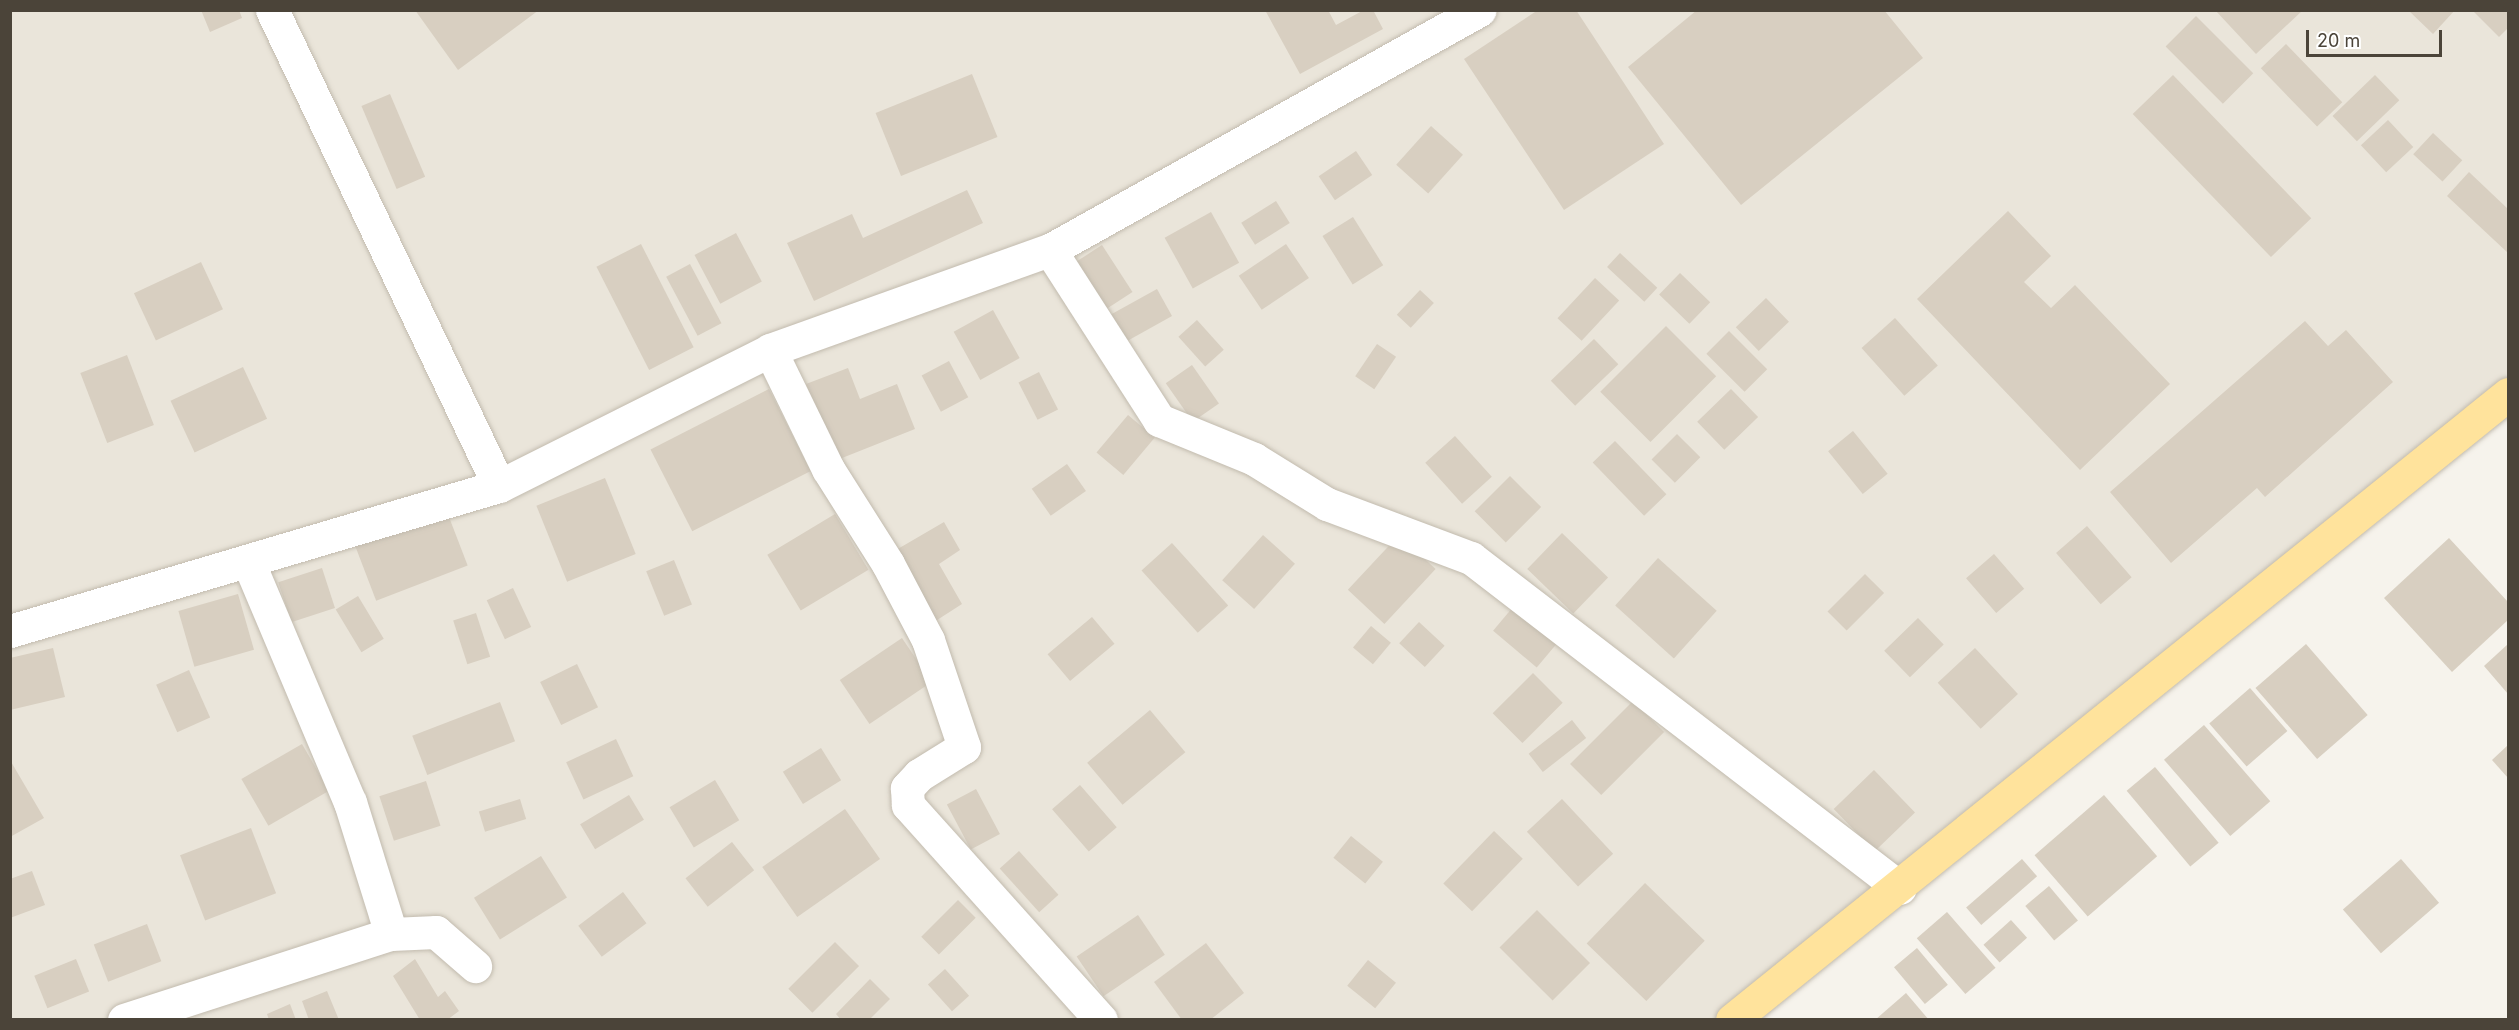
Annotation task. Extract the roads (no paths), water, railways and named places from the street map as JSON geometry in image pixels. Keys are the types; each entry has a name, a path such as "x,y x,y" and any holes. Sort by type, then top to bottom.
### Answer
{"main road":[{"path":"1732,1020 1900,888 2508,394"}],"street":[{"path":"272,10 499,486"},
{"path":"10,631 499,486 770,350 1050,250 1479,10"},
{"path":"1050,250 1159,420 1254,459 1327,504 1471,558 1900,888"},
{"path":"770,350 828,469 888,564 928,640 964,747 919,775 907,788 908,805 1101,1020"},
{"path":"248,561 350,802 391,934"},
{"path":"124,1020 391,934 436,932 475,966"}]}
